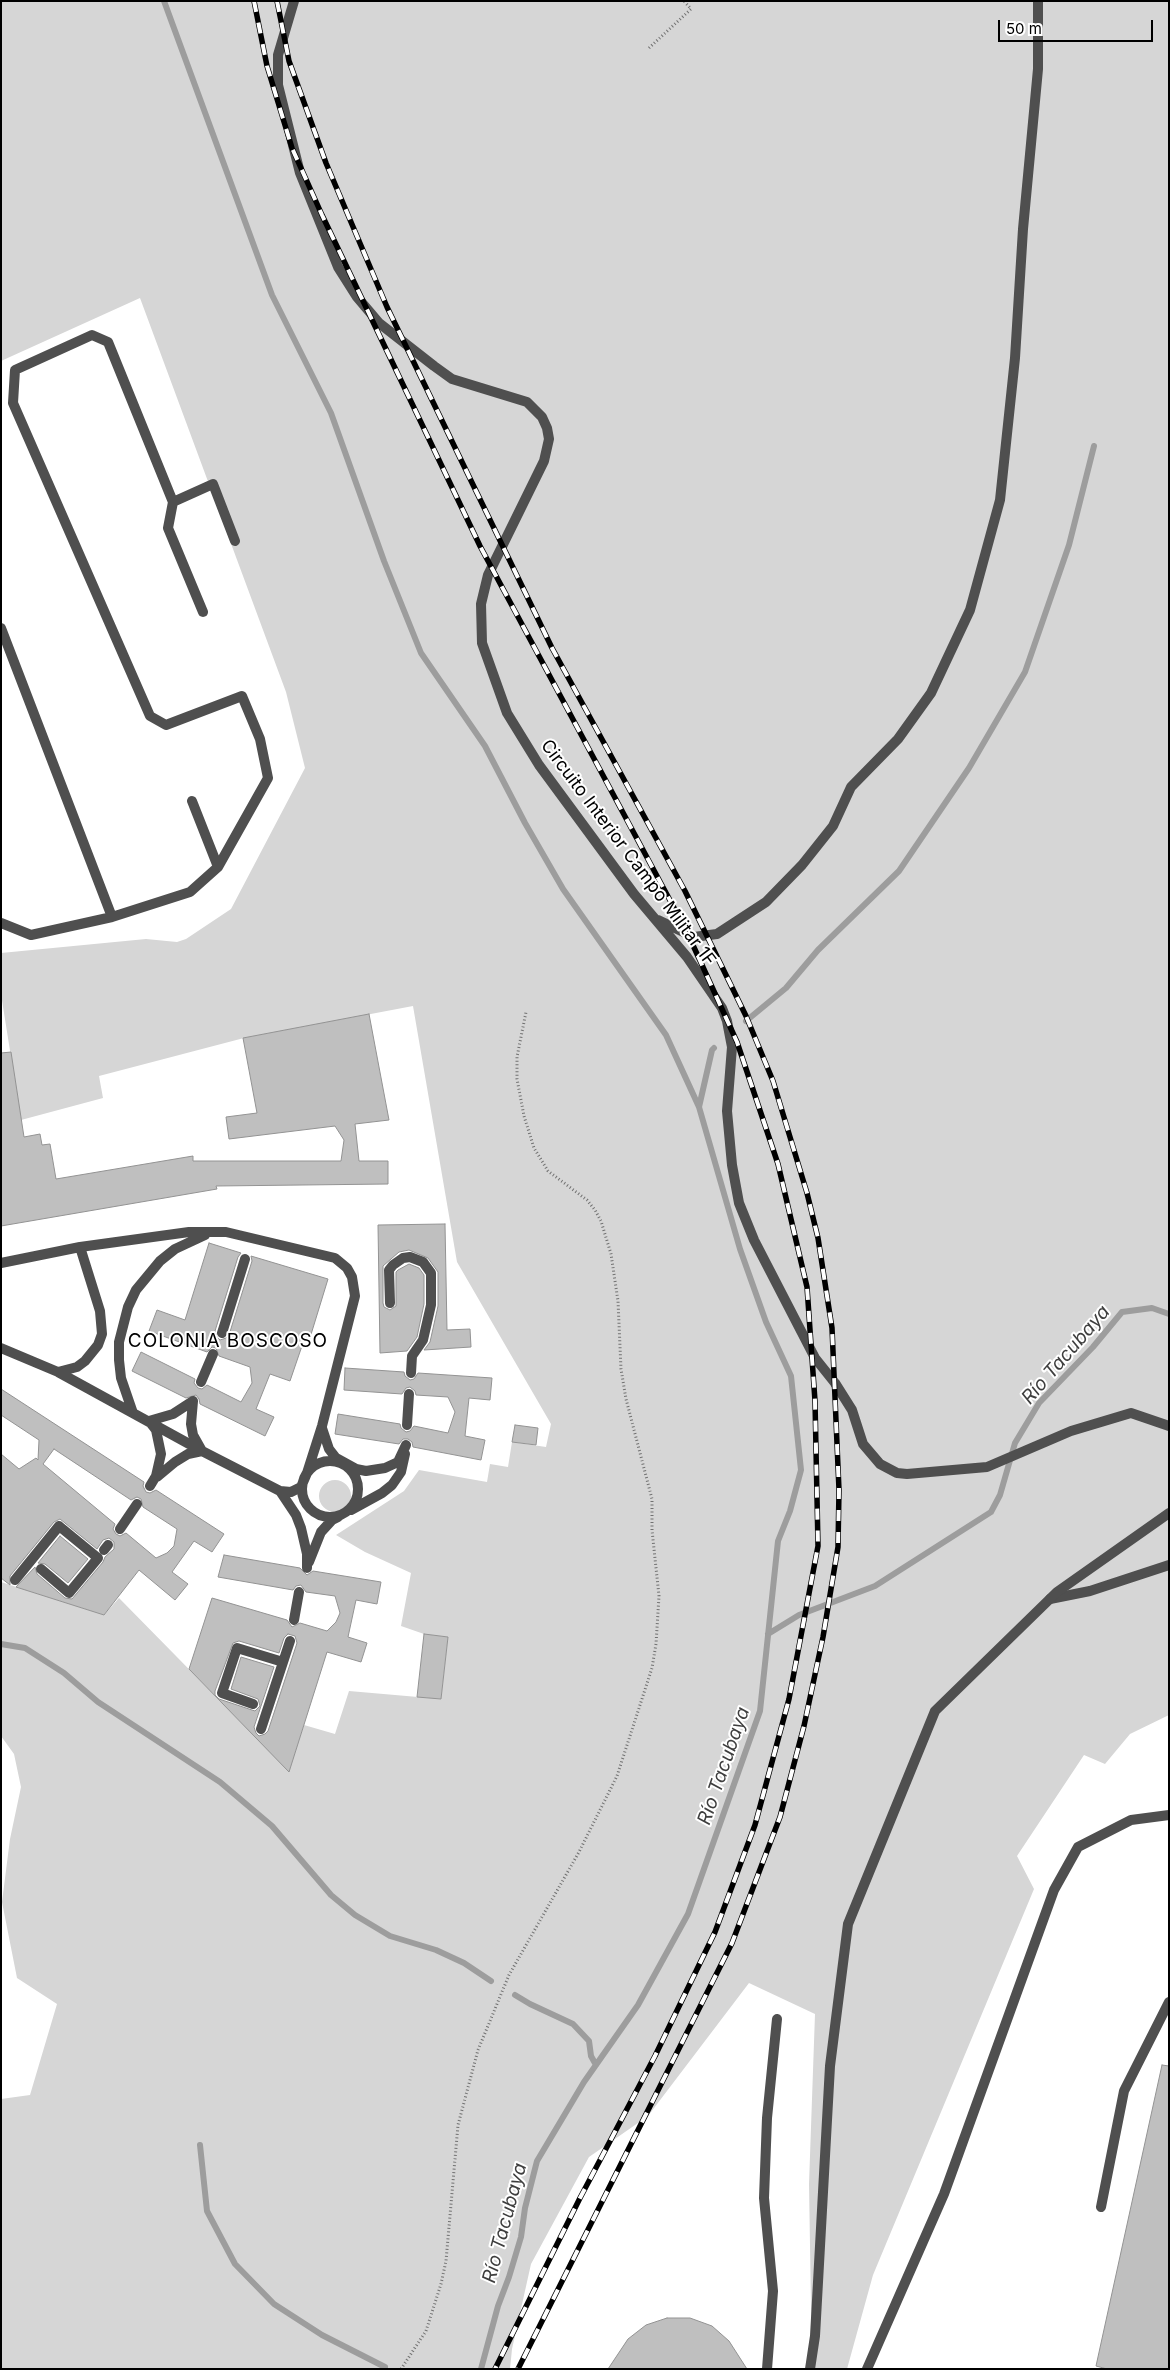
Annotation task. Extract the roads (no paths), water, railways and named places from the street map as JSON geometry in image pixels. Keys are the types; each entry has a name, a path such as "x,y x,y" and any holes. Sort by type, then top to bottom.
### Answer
{"street":[{"name":"Circuito Interior Campo Militar 1F","path":"294,1 278,55 278,85 300,173 338,267 357,297 379,323 443,373 466,384 506,394 527,402 542,417 547,428 548,445 544,461 488,575 482,604 482,643 508,713 538,765 576,817 687,957 714,996 727,1021 732,1047 727,1112 732,1165 740,1203 754,1240 815,1358 835,1383 852,1410 863,1444 880,1464 897,1473 907,1474 987,1467 1071,1432 1131,1413 1169,1426"},
{"path":"655,918 694,937 718,934 766,902 802,865 833,826 851,787 898,739 931,693 970,610 1000,500 1016,358 1024,228 1038,69 1038,1"},
{"path":"1,923 31,935 112,917 190,892 218,867 268,778 260,739 242,696 166,725 150,716 13,403 15,370 92,335 108,342 174,502 168,528 203,612"},
{"path":"174,502 213,484 236,540"},
{"path":"1,628 112,917"},
{"path":"192,801 218,867"},
{"path":"1,1263 80,1247 188,1232 226,1232 335,1258 347,1268 352,1277 355,1296 322,1426 303,1482 305,1500 310,1508"},
{"path":"132,1413 121,1378 119,1342 128,1307 136,1290 160,1261 175,1249 209,1234 226,1232"},
{"path":"58,1372 77,1366 85,1361 98,1345 102,1334 100,1311 80,1247"},
{"path":"390,1303 389,1270 404,1258 410,1257 422,1262 431,1273 431,1305 423,1340 412,1356 411,1373"},
{"path":"222,1333 245,1259"},
{"path":"1,1348 58,1372 202,1451 280,1491 310,1508 318,1515 329,1517 344,1513 355,1502 358,1486 352,1472 329,1449 322,1426"},
{"path":"201,1382 213,1354"},
{"path":"407,1425 409,1394"},
{"path":"149,1422 173,1414 193,1401 191,1424 193,1435 202,1451"},
{"path":"149,1422 156,1430 161,1454 156,1476 150,1486 175,1462 188,1454 202,1451"},
{"path":"406,1445 404,1464 392,1485 382,1493 332,1520 321,1532 307,1568 307,1554 301,1528 296,1515 280,1491 296,1491 308,1472 325,1461 366,1471 385,1468 398,1462 406,1445"},
{"path":"120,1529 138,1504"},
{"path":"810,2369 815,2336 830,2066 848,1924 935,1711 1050,1599 1169,1513"},
{"path":"15,1580 59,1526 98,1558 69,1593 40,1569"},
{"path":"1050,1599 1090,1592 1169,1565"},
{"path":"294,1620 299,1592"},
{"path":"261,1729 290,1642"},
{"path":"253,1704 222,1693 237,1648 283,1662"},
{"path":"867,2369 944,2194 1054,1890 1078,1848 1131,1820 1169,1815"},
{"path":"1101,2207 1124,2091 1169,2002"},
{"path":"768,2369 773,2291 764,2198 767,2118 777,2019"}],"waterway":[{"path":"164,1 272,295 331,413 384,561 421,653 485,746 525,823 563,889 666,1035 699,1107 740,1249 766,1322 791,1376 801,1470 790,1511 778,1541 760,1711 688,1914 638,2005 584,2082 537,2161 525,2208 521,2237 498,2306 481,2369"},
{"path":"746,1021 786,988 818,950 899,871 969,768 1025,672 1069,545 1094,446"},
{"path":"699,1107 714,1048"},
{"name":"Río Tacubaya","path":"768,1634 799,1615 875,1586 991,1512 1000,1495 1015,1443 1039,1403 1093,1347 1122,1312 1152,1308 1169,1314"},
{"path":"1,1644 25,1648 64,1673 98,1702 220,1782 272,1826 331,1895 355,1915 390,1936 436,1950 464,1963 491,1981"},
{"path":"515,1995 573,2024 589,2041 591,2056 596,2065"},
{"path":"200,2145 207,2211 235,2264 274,2304 322,2335 385,2367"}],"railway":[{"path":"254,1 267,66 292,148 322,215 480,546 687,932 737,1042 778,1164 807,1287 815,1401 818,1546 789,1699 755,1825 715,1932 655,2056 580,2198 495,2369"},
{"path":"277,1 289,61 326,163 387,307 552,648 685,891 746,1016 773,1081 807,1193 818,1238 832,1328 839,1490 838,1547 823,1637 804,1726 780,1817 732,1943 518,2369"}],"district":[{"name":"COLONIA BOSCOSO","path":"228,1341"}]}
